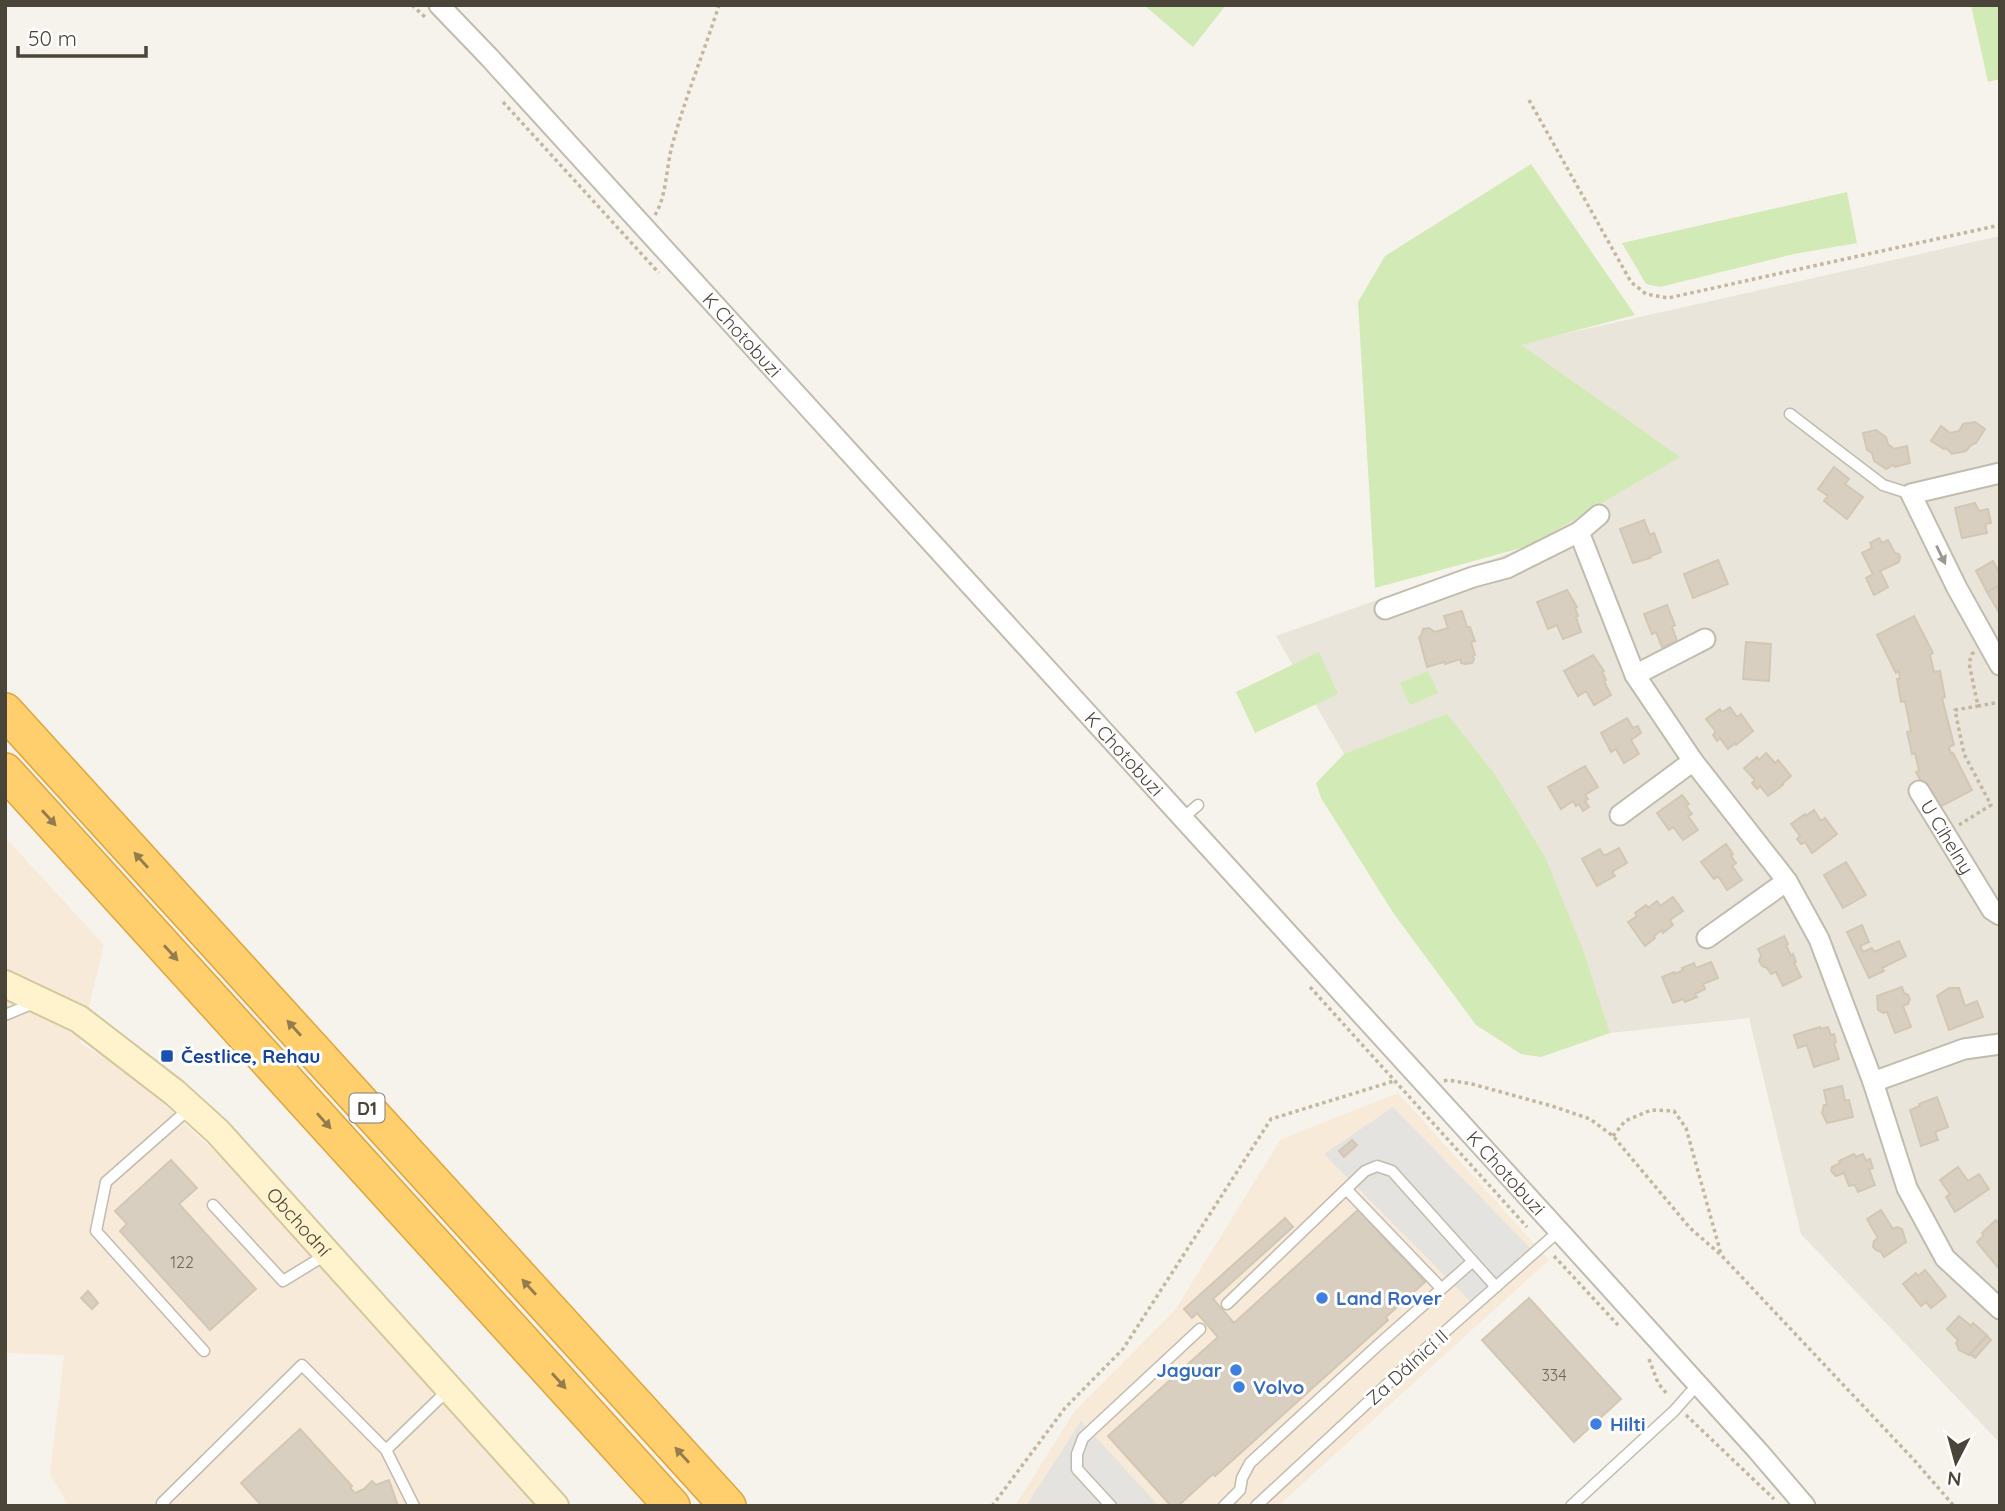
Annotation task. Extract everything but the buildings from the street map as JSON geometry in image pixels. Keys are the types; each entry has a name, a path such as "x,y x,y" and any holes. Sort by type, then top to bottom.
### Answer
{"highway":[{"name":"D1","path":"5,711 728,1506"},
{"name":"D1","path":"5,771 672,1506"}],"street":[{"name":"K Chotobuzi","path":"433,12 489,57 636,234 1191,812 1427,1086 1805,1506"},
{"path":"1997,659 1957,588 1911,494 2000,473"},
{"path":"1385,609 1473,577 1507,568 1579,532 1599,515"},
{"path":"1579,532 1635,676 1693,761 1787,881 1819,939 1873,1082 1907,1188 1945,1258 2000,1310"},
{"path":"1635,676 1705,639"},
{"path":"1620,815 1693,761"},
{"name":"U Cihelny","path":"1919,791 1992,910 2000,915"},
{"path":"1707,938 1787,881"},
{"name":"Obchodní","path":"5,984 79,1019 126,1054 218,1132 555,1506"},
{"path":"1873,1082 1964,1049 2000,1044"}],"lane":[{"path":"1790,414 1883,485 1911,494"},
{"path":"5,1015 41,1000"},
{"path":"191,1108 106,1182 96,1231 204,1350"},
{"path":"1227,1304 1365,1171 1377,1166 1392,1171 1496,1287"},
{"path":"1347,1190 1441,1288"},
{"path":"213,1205 283,1281 327,1253"},
{"name":"Za Dálnicí II","path":"1256,1506 1559,1231"},
{"path":"1224,1506 1240,1490 1242,1478 1250,1463 1473,1261"},
{"path":"1111,1506 1077,1469 1077,1454 1083,1438 1200,1329"},
{"path":"165,1506 162,1503 302,1365 386,1450 414,1506"},
{"path":"1571,1506 1674,1411 1697,1385"},
{"path":"386,1450 449,1389"}],"path":[{"path":"412,5 433,12"},
{"path":"503,101 636,234 654,217 660,203 675,137 719,5"},
{"path":"1530,100 1631,282 1646,294 1668,298 2000,225"},
{"path":"1978,706 1969,663 1972,654 1982,649 1988,658 1997,659"},
{"path":"1945,834 1991,805 1964,754 1955,710 2000,702"},
{"path":"1427,1086 1448,1080 1472,1084 1590,1119 1613,1136 1690,1228 1721,1255 1955,1506"},
{"path":"992,1506 1065,1408 1123,1349 1271,1119 1394,1081 1527,1227"},
{"path":"1613,1136 1625,1121 1651,1110 1674,1111 1686,1128 1721,1255"},
{"path":"1553,1256 1623,1331"},
{"path":"1640,1350 1649,1360 1658,1383 1667,1394"},
{"path":"1684,1413 1777,1503"}],"shaded area":[{"path":"2000,236 2000,1443 1801,1234 1749,1018 1610,1033 1584,952 1494,773 1447,715 1344,754 1276,636 1529,546 1549,369 1520,344"},
{"path":"5,837 104,945 80,1043 108,1060 164,1104 312,1244 543,1506 69,1506 50,1474 64,1355 5,1353"},
{"path":"1398,1093 1549,1260 1278,1506 1015,1506 1074,1412 1175,1310 1281,1139"},
{"path":"1393,1107 1535,1253 1475,1306 1324,1154"},
{"path":"1081,1421 1159,1506 1026,1506"}],"green space":[{"path":"1144,5 1226,5 1193,47"},
{"path":"1971,5 2000,5 2000,79 1988,82"},
{"path":"1531,164 1635,315 1521,345 1680,457 1529,546 1375,588 1358,302 1385,256"},
{"path":"1847,192 1857,243 1794,254 1660,287 1646,284 1622,243"},
{"path":"1319,652 1338,694 1255,733 1236,692"},
{"path":"1428,671 1438,693 1410,705 1400,683"},
{"path":"1447,714 1494,773 1545,857 1584,952 1610,1033 1541,1057 1521,1054 1476,1025 1394,914 1321,798 1316,783 1344,754"}],"place":[{"name":"Čestlice, Rehau","path":"167,1056"},
{"name":"Land Rover","path":"1322,1298"},
{"name":"Jaguar","path":"1236,1370"},
{"name":"Volvo","path":"1239,1387"},
{"name":"Hilti","path":"1596,1424"}]}
